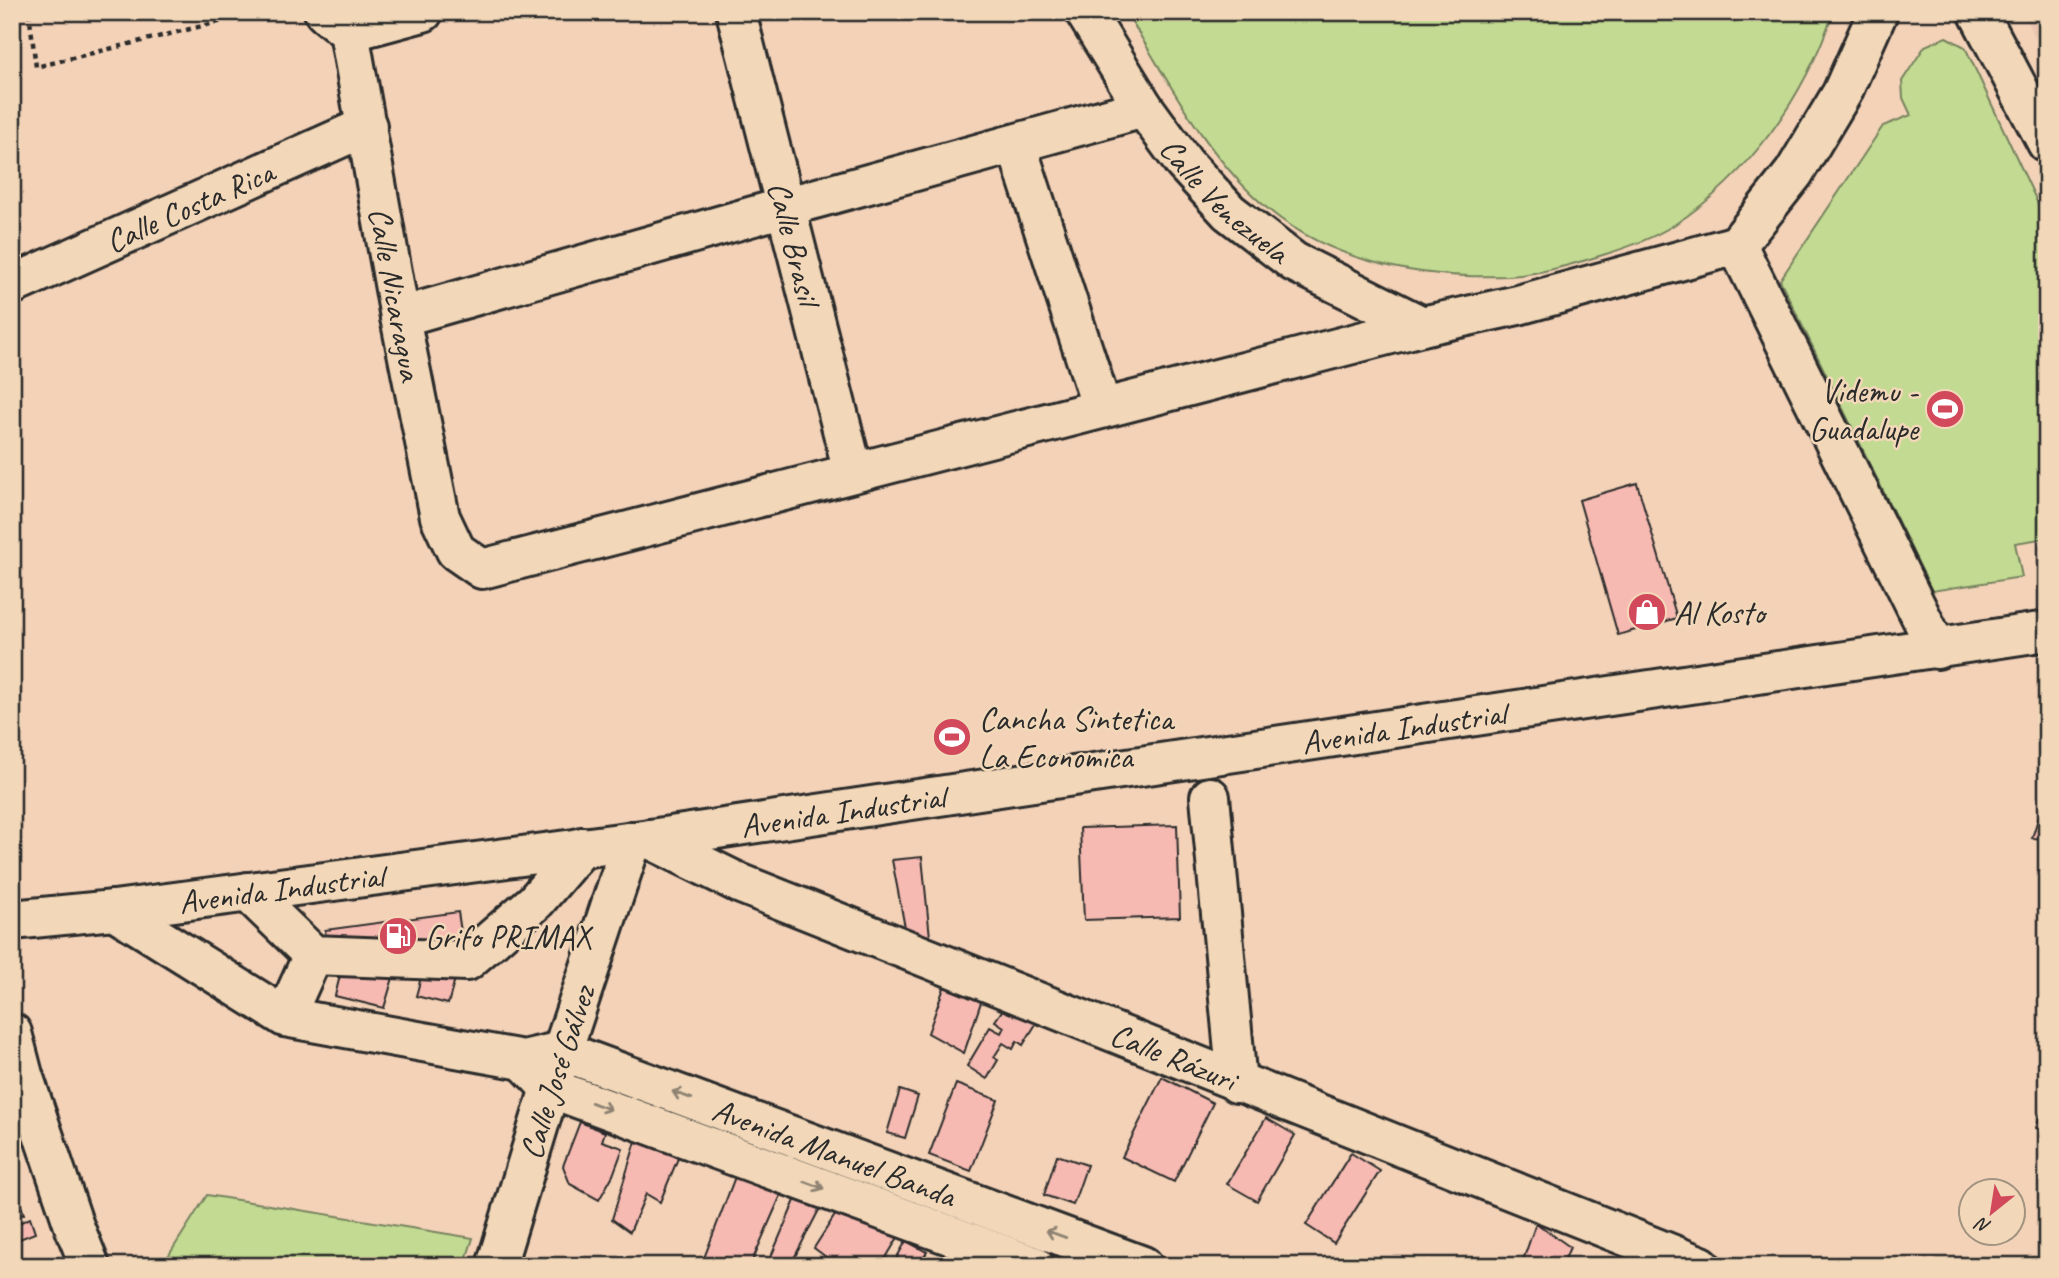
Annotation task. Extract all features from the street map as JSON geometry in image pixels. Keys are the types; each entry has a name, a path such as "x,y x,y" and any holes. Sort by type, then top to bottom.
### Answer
{"main road":[{"path":"336,22 423,12"},
{"name":"Calle Brasil","path":"736,12 853,472"},
{"name":"Calle Venezuela","path":"1085,12 1144,108 1184,163 1229,212 1294,262 1422,326"},
{"path":"853,472 1422,326 1518,305 1737,245 1801,162 1842,93 1878,12"},
{"path":"1978,12 2047,143"},
{"name":"Calle Nicaragua","path":"336,22 367,127 400,317 440,517 456,551 482,569 853,472"},
{"path":"400,317 1144,108"},
{"name":"Calle Costa Rica","path":"12,285 367,127"},
{"path":"1016,144 1102,408"},
{"path":"1737,245 1937,649"},
{"name":"Avenida Industrial","path":"12,920 641,840 2047,631"},
{"path":"1210,797 1237,1083"},
{"name":"Calle José Gálvez","path":"505,1263 550,1088 641,840"},
{"name":"Calle Rázuri","path":"641,840 739,883 1701,1266"},
{"path":"248,892 313,955 467,961 536,902 582,847"},
{"path":"114,909 285,1017 523,1060 562,1051"},
{"path":"285,1017 313,955"},
{"path":"12,1033 36,1113 90,1266"},
{"name":"Avenida Manuel Banda","path":"562,1051 1143,1266"},
{"name":"Avenida Manuel Banda","path":"523,1060 550,1088 1034,1266"}],"path":[{"path":"29,12 36,67 259,12"}],"shaded area":[{"path":"2021,12 2047,12 2047,57"}],"green space":[{"path":"1126,12 1833,12 1807,74 1771,132 1727,183 1674,225 1641,242 1570,265 1508,276 1476,276 1413,271 1351,255 1294,228 1268,209 1246,188 1207,142"},
{"name":"Videmu - Guadalupe","path":"1946,37 1965,47 2047,223 2047,538 2015,543 2022,577 1932,591 1780,280 1883,126 1911,115 1903,98 1902,81 1925,46"},
{"path":"207,1195 473,1238 464,1266 162,1266"}],"building":[{"path":"1637,483 1677,618 1618,635 1579,500"},
{"path":"2047,790 2047,839 2032,838"},
{"path":"1177,825 1180,917 1084,920 1080,828"},
{"path":"922,857 930,937 906,933 892,860"},
{"path":"458,912 463,945 330,964 325,930"},
{"path":"343,963 395,971 384,1008 335,996"},
{"path":"423,970 455,979 448,1004 416,996"},
{"path":"946,982 982,999 964,1053 928,1033"},
{"path":"1006,1005 1039,1019 1023,1045 1017,1041 1013,1049 1003,1043 994,1057 998,1060 987,1079 967,1066 990,1027 1001,1033 1004,1027 995,1021"},
{"path":"1162,1077 1213,1103 1174,1182 1122,1157"},
{"path":"956,1084 998,1100 971,1171 929,1155"},
{"path":"900,1090 918,1096 905,1138 887,1133"},
{"path":"2047,1097 2047,1133 2036,1128"},
{"path":"1266,1118 1295,1135 1257,1201 1227,1184"},
{"path":"580,1122 605,1132 602,1141 623,1148 613,1175 599,1200 570,1184 563,1166"},
{"path":"637,1138 681,1151 660,1202 646,1194 630,1232 612,1219"},
{"path":"1351,1153 1380,1171 1334,1243 1306,1225"},
{"path":"1057,1155 1087,1165 1073,1205 1044,1195"},
{"path":"738,1169 785,1186 750,1266 701,1266"},
{"path":"12,1178 24,1214 12,1218"},
{"path":"799,1191 820,1208 790,1266 767,1266"},
{"path":"839,1209 900,1234 881,1266 828,1266 830,1260 814,1248"},
{"path":"30,1218 35,1233 12,1242 12,1226"},
{"path":"1536,1223 1570,1247 1562,1266 1521,1266"},
{"path":"906,1241 927,1252 919,1266 892,1266"}],"place":[{"name":"Videmu - Guadalupe","path":"1945,409"},
{"name":"Al Kosto","path":"1647,612"},
{"name":"Cancha Sintetica La Economica","path":"952,737"},
{"name":"Grifo PRIMAX","path":"398,936"}]}
